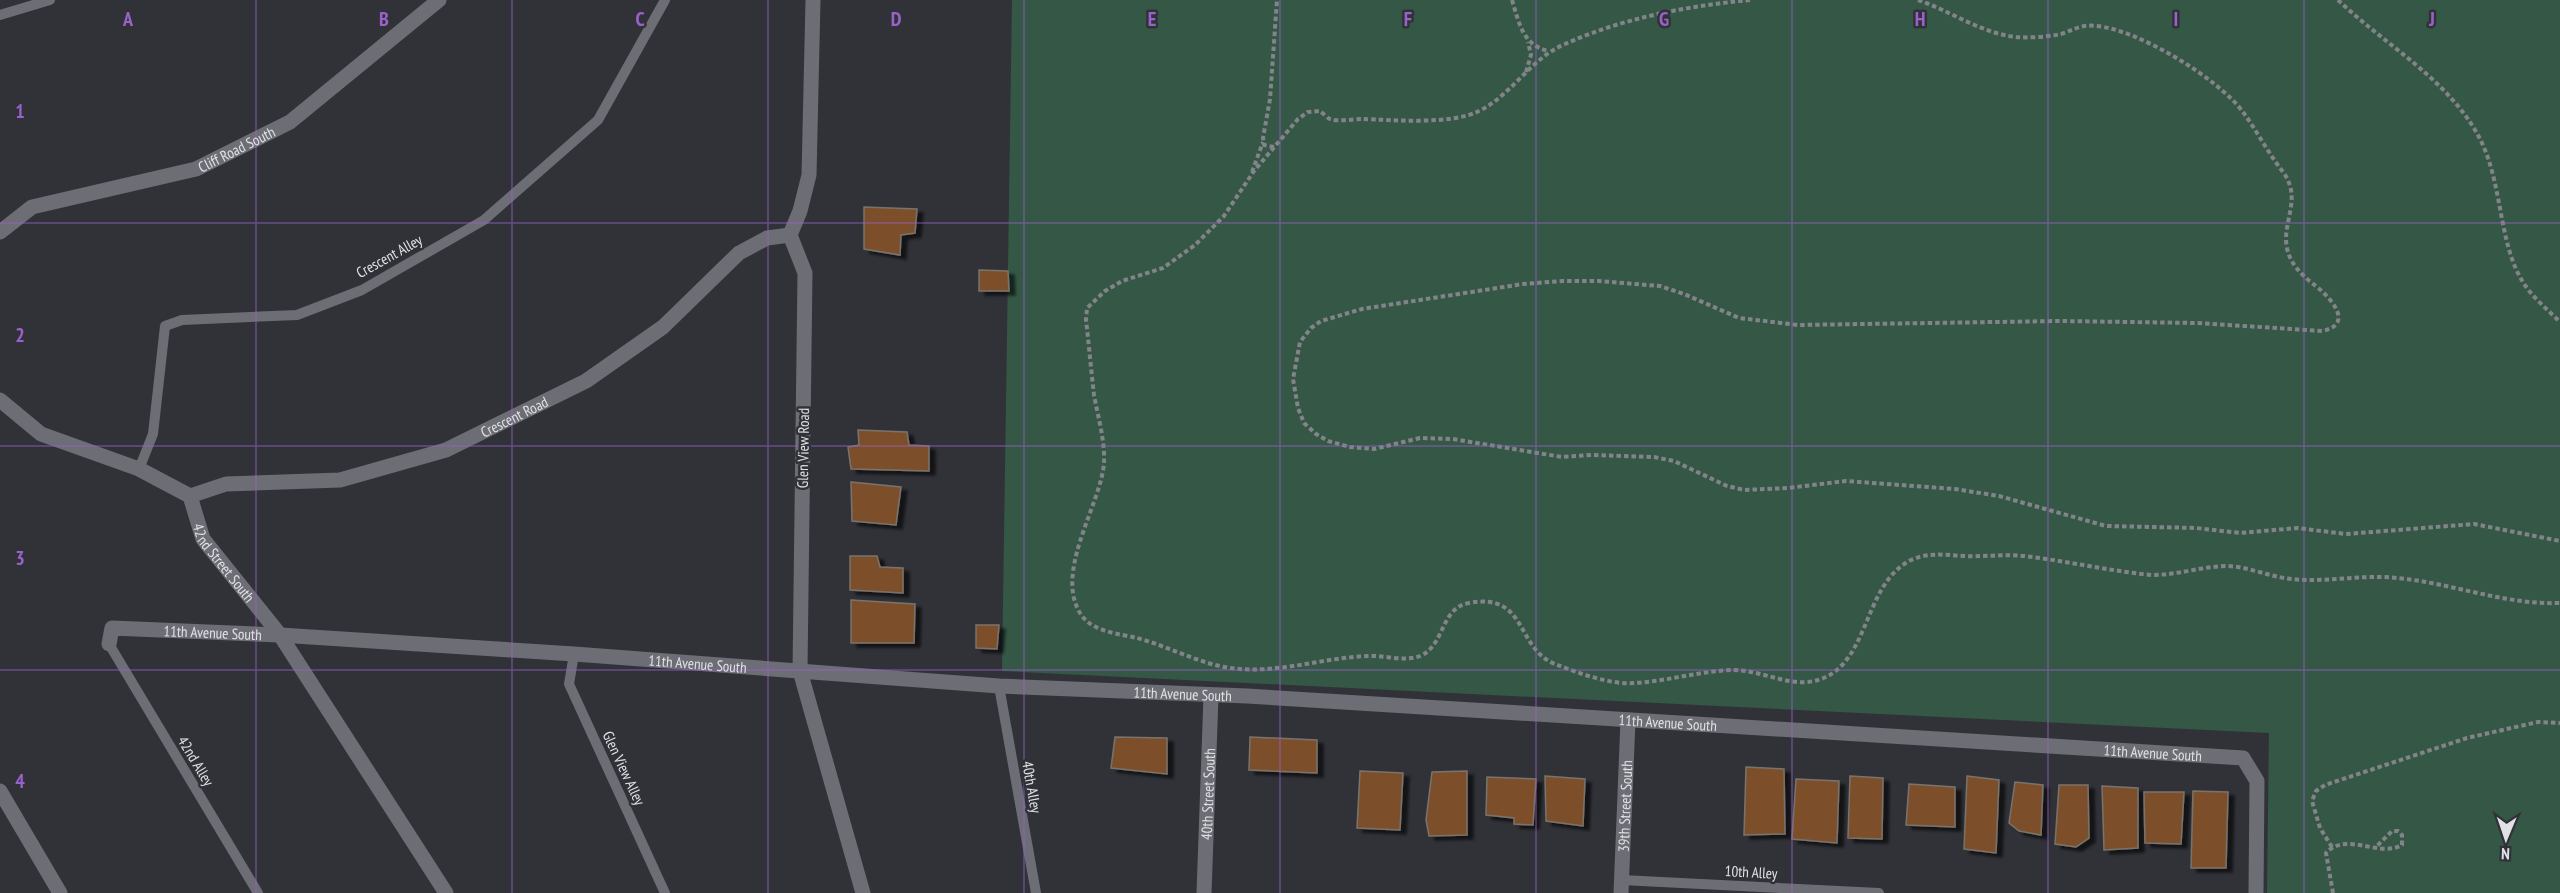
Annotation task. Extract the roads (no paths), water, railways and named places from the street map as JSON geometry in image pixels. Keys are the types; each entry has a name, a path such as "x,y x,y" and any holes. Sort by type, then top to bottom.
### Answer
{"street":[{"name":"Cliff Road South","path":"0,231 32,207 196,169 290,122 439,0"},
{"path":"790,235 800,211 809,175 813,0"},
{"name":"Crescent Road","path":"190,496 226,484 340,480 446,450 586,381 663,327 739,253 768,237 790,235"},
{"name":"Glen View Road","path":"790,235 805,273 800,671 863,893"},
{"path":"0,400 41,434 139,469 190,496"},
{"name":"42nd Street South","path":"190,496 203,539 280,635 446,893"},
{"name":"11th Avenue South","path":"109,644 112,628 280,635 574,654 999,686 1628,720 2243,758 2258,781 2256,893"},
{"name":"40th Street South","path":"1203,893 1211,696"},
{"name":"39th Street South","path":"1622,886 1628,720"},
{"path":"0,791 60,893"}],"lane":[{"path":"0,15 50,0"},
{"name":"Crescent Alley","path":"139,469 153,434 165,326 182,320 297,315 362,290 484,220 598,120 665,0"},
{"name":"42nd Alley","path":"109,644 258,893"},
{"name":"Glen View Alley","path":"574,654 569,684 665,893"},
{"name":"40th Alley","path":"999,686 1036,893"},
{"name":"10th Alley","path":"1622,886 1879,893"}]}
